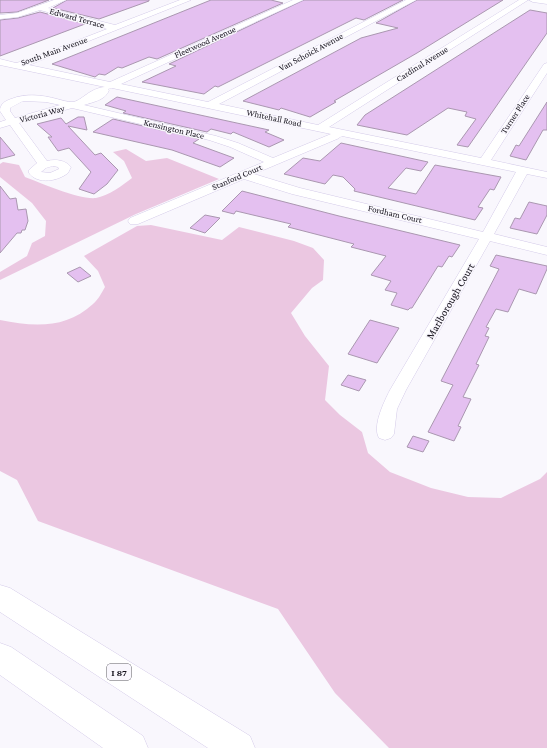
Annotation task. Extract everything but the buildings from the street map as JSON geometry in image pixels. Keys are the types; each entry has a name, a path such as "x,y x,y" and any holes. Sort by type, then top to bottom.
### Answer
{"highway":[{"name":"I 87","path":"0,597 238,748"},
{"path":"0,657 131,748"}],"street":[{"path":"0,17 16,16 62,0"},
{"name":"South Main Avenue","path":"15,65 30,62 111,27 181,0"},
{"name":"Fleetwood Avenue","path":"108,87 298,0"},
{"name":"Van Schoick Avenue","path":"210,105 412,0"},
{"name":"Cardinal Avenue","path":"320,128 524,0"},
{"path":"533,0 547,2"},
{"name":"Edward Terrace","path":"40,8 111,27"},
{"name":"Whitehall Road","path":"0,62 108,87 210,105 547,175"},
{"name":"Turner Place","path":"484,162 547,66"},
{"name":"Victoria Way","path":"0,125 84,101 104,93 108,87"},
{"name":"Kensington Place","path":"13,122 5,111 5,107 9,103 18,99 40,98 217,140 242,148 273,162"},
{"path":"13,122 44,164"},
{"name":"Stanford Court","path":"134,221 333,137 340,132"},
{"name":"Marlborough Court","path":"384,434 388,414 398,390 487,236 523,170"},
{"name":"Fordham Court","path":"244,175 303,192 547,251"}],"shaded area":[{"path":"126,149 146,161 167,158 219,179 136,214 0,280 0,272 27,256 32,243 45,236 46,221 32,203 0,177 0,164 3,162 19,165 25,177 71,194 96,198 110,193 132,178 124,161 113,152"},
{"path":"151,225 222,240 239,227 294,241 313,248 324,260 323,280 312,288 291,313 305,336 329,366 325,400 340,415 362,432 368,453 390,472 431,488 468,497 501,498 540,479 547,472 547,748 389,748 335,693 278,609 38,521 17,480 0,471 0,320 37,325 49,324 61,322 83,312 95,302 105,287 98,271 84,256 137,226"}]}
